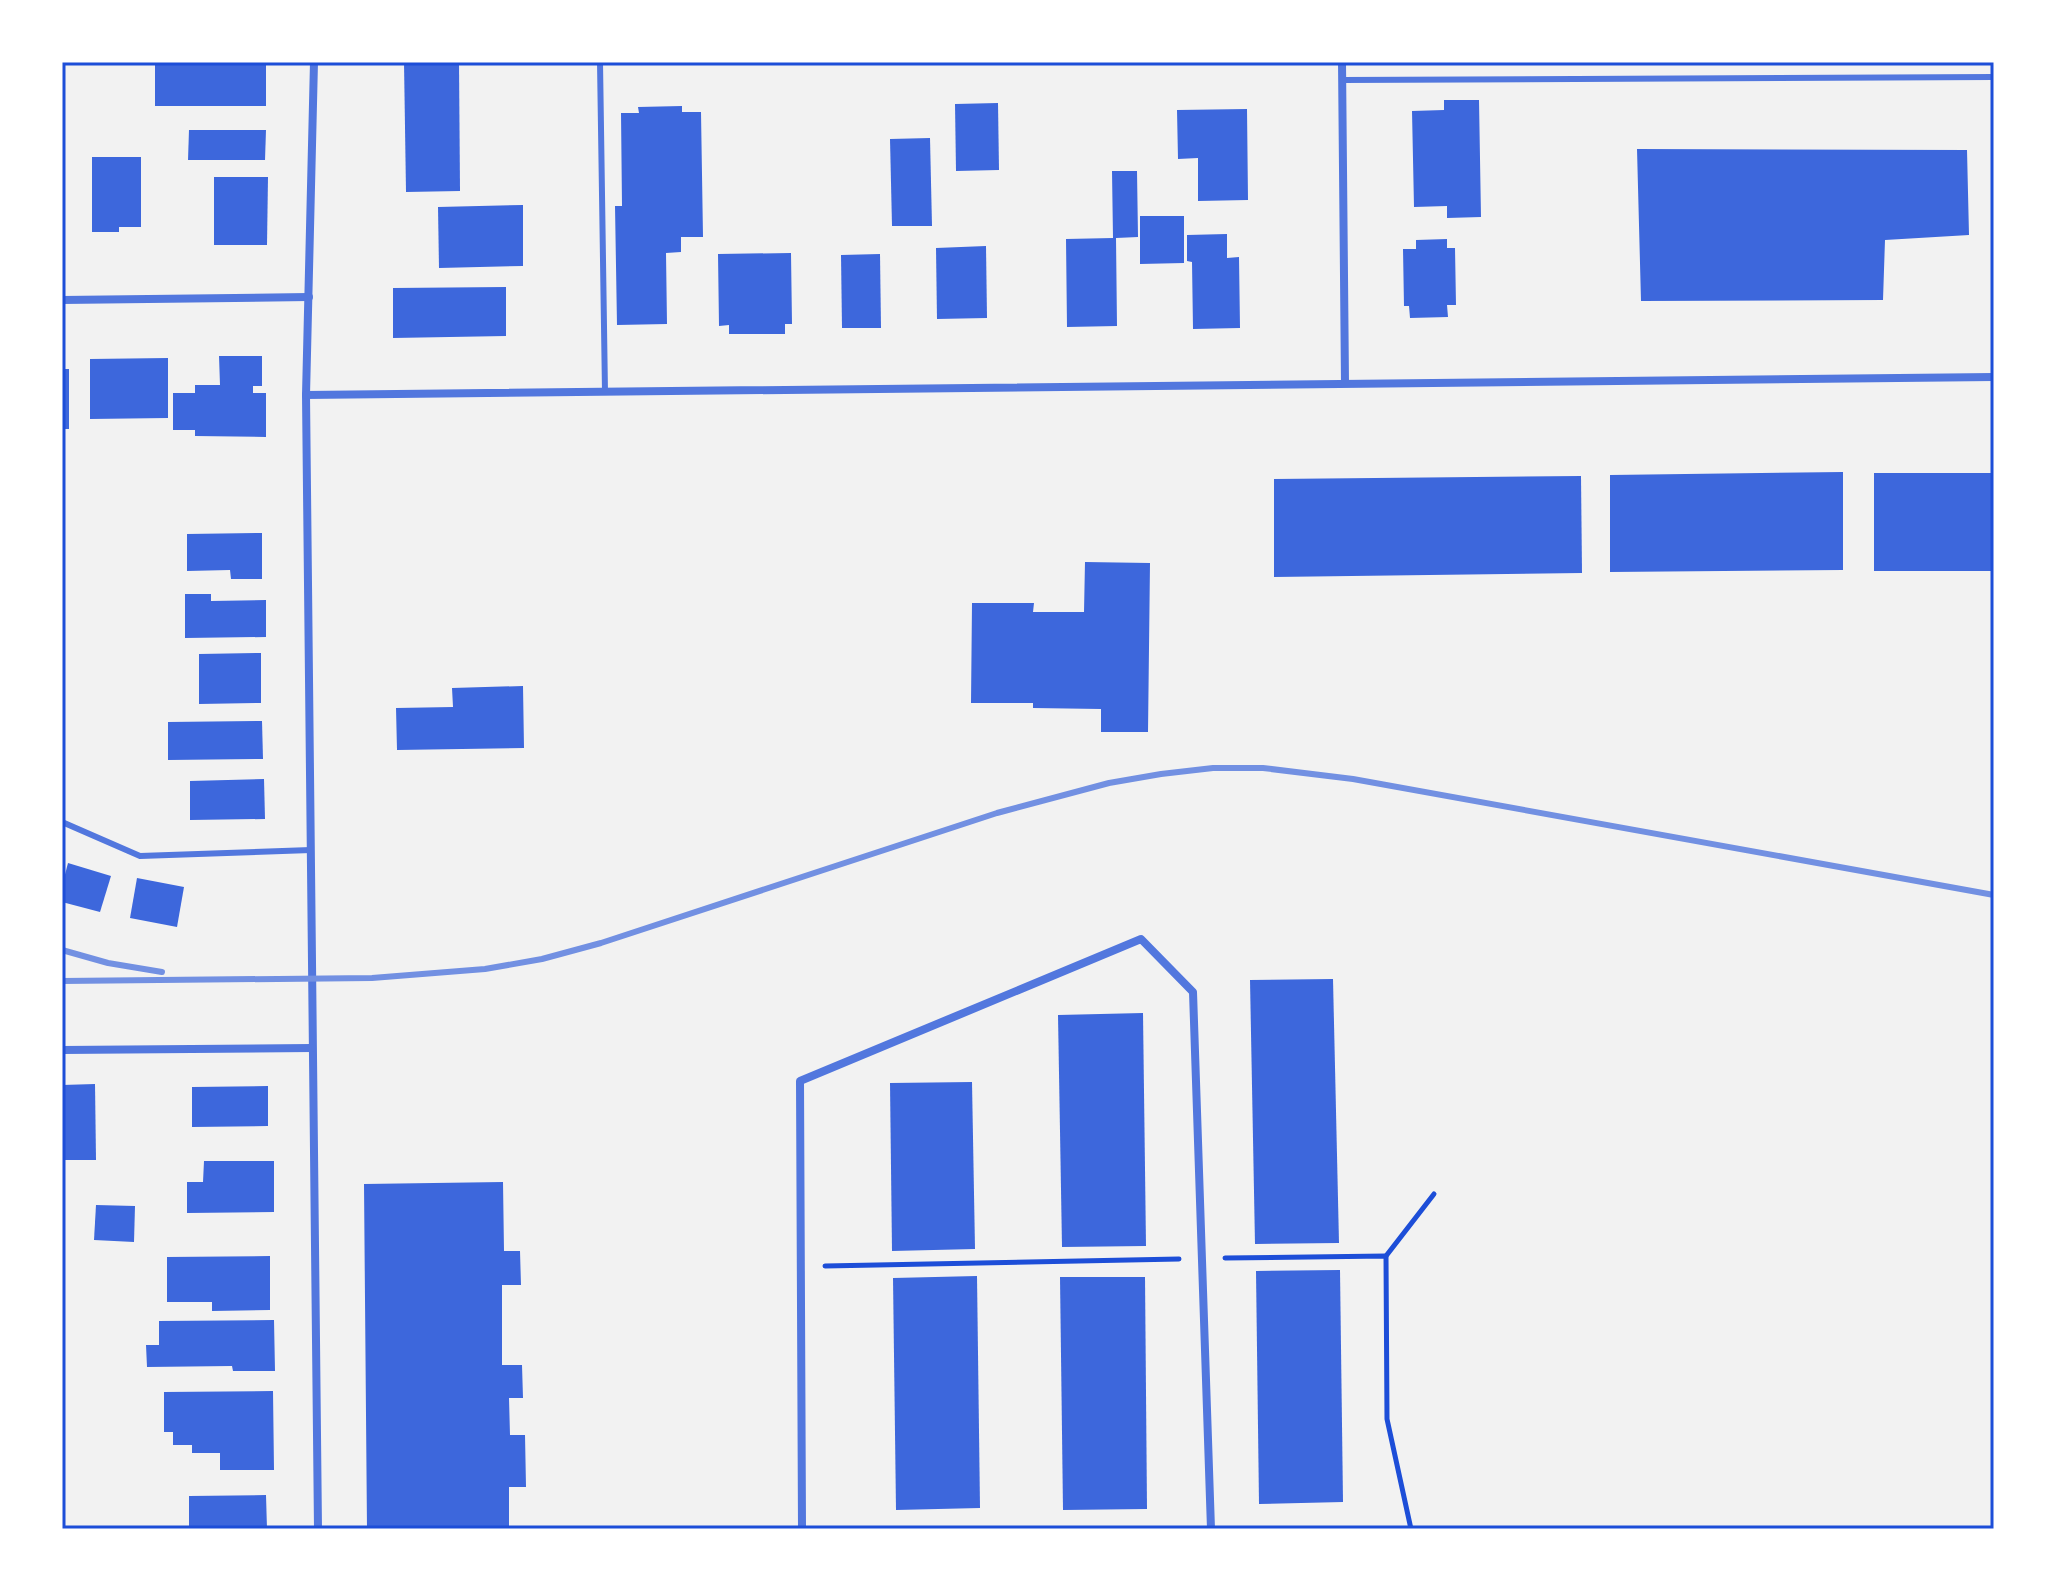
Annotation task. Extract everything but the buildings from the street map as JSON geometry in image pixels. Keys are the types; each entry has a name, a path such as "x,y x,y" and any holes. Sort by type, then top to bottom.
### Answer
{"street":[{"path":"314,62 306,395 318,1529"},
{"path":"1342,62 1345,383"},
{"path":"62,300 309,297"},
{"path":"306,395 1994,377"},
{"path":"802,1529 800,1081 1141,939 1193,992 1211,1529"},
{"path":"62,1050 312,1048"}],"lane":[{"path":"600,62 605,392"},
{"path":"1342,80 1994,77"},
{"path":"62,822 140,856 311,850"}],"path":[{"path":"1386,1256 1434,1194"}],"railway":[{"path":"62,981 372,978 485,969 542,959 601,943 997,813 1109,783 1213,768 1263,768 1353,779 1994,895"},
{"path":"62,950 108,963 162,972"}]}
